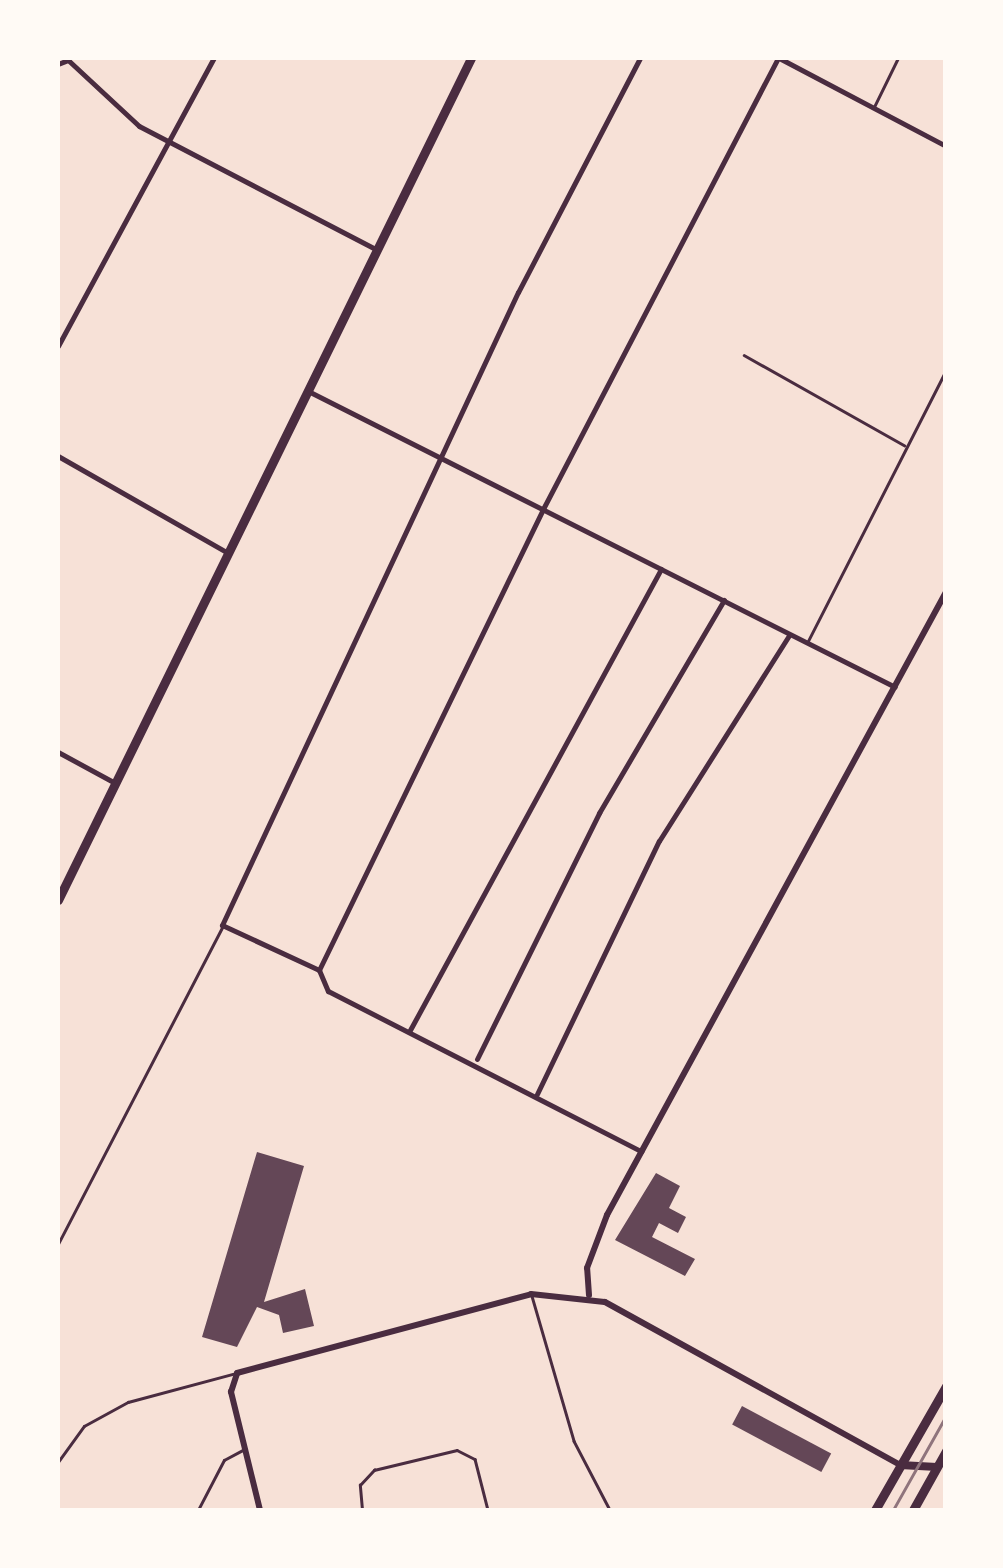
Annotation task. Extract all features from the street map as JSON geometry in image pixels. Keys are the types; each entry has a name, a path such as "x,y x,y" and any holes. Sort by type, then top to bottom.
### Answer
{"main road":[{"path":"58,900 471,58"},
{"path":"876,1510 946,1386"},
{"path":"913,1510 941,1470 946,1451"},
{"path":"900,1465 941,1470"}],"street":[{"path":"58,64 67,58 125,115 375,249"},
{"path":"58,346 214,58"},
{"path":"640,58 222,925 320,970 328,991 476,1059 641,1150"},
{"path":"320,970 543,509 778,58 946,146"},
{"path":"305,390 896,687"},
{"path":"58,456 226,552"},
{"path":"410,1030 661,569"},
{"path":"590,1295 590,1254 641,1150 946,592"},
{"path":"476,1059 599,814 724,600"},
{"path":"537,1094 659,842 789,634"},
{"path":"58,752 114,784"},
{"path":"260,1510 231,1392 237,1373 531,1294 590,1295 900,1465"}],"lane":[{"path":"873,108 898,58"},
{"path":"744,356 906,447"},
{"path":"806,644 946,370"},
{"path":"58,1244 222,925"},
{"path":"531,1294 574,1441 610,1508"},
{"path":"58,1462 84,1426 128,1402 237,1373"},
{"path":"198,1510 224,1460 244,1450"},
{"path":"362,1510 365,1477 467,1452 488,1510"}],"building":[{"path":"257,1152 304,1166 264,1302 305,1289 314,1326 283,1333 279,1315 257,1307 237,1347 202,1337"},
{"path":"656,1173 680,1186 669,1208 686,1217 678,1233 659,1223 652,1237 695,1259 685,1276 615,1240"},
{"path":"742,1406 831,1453 821,1472 732,1425"}],"tram line":[{"path":"893,1510 946,1416"}]}
